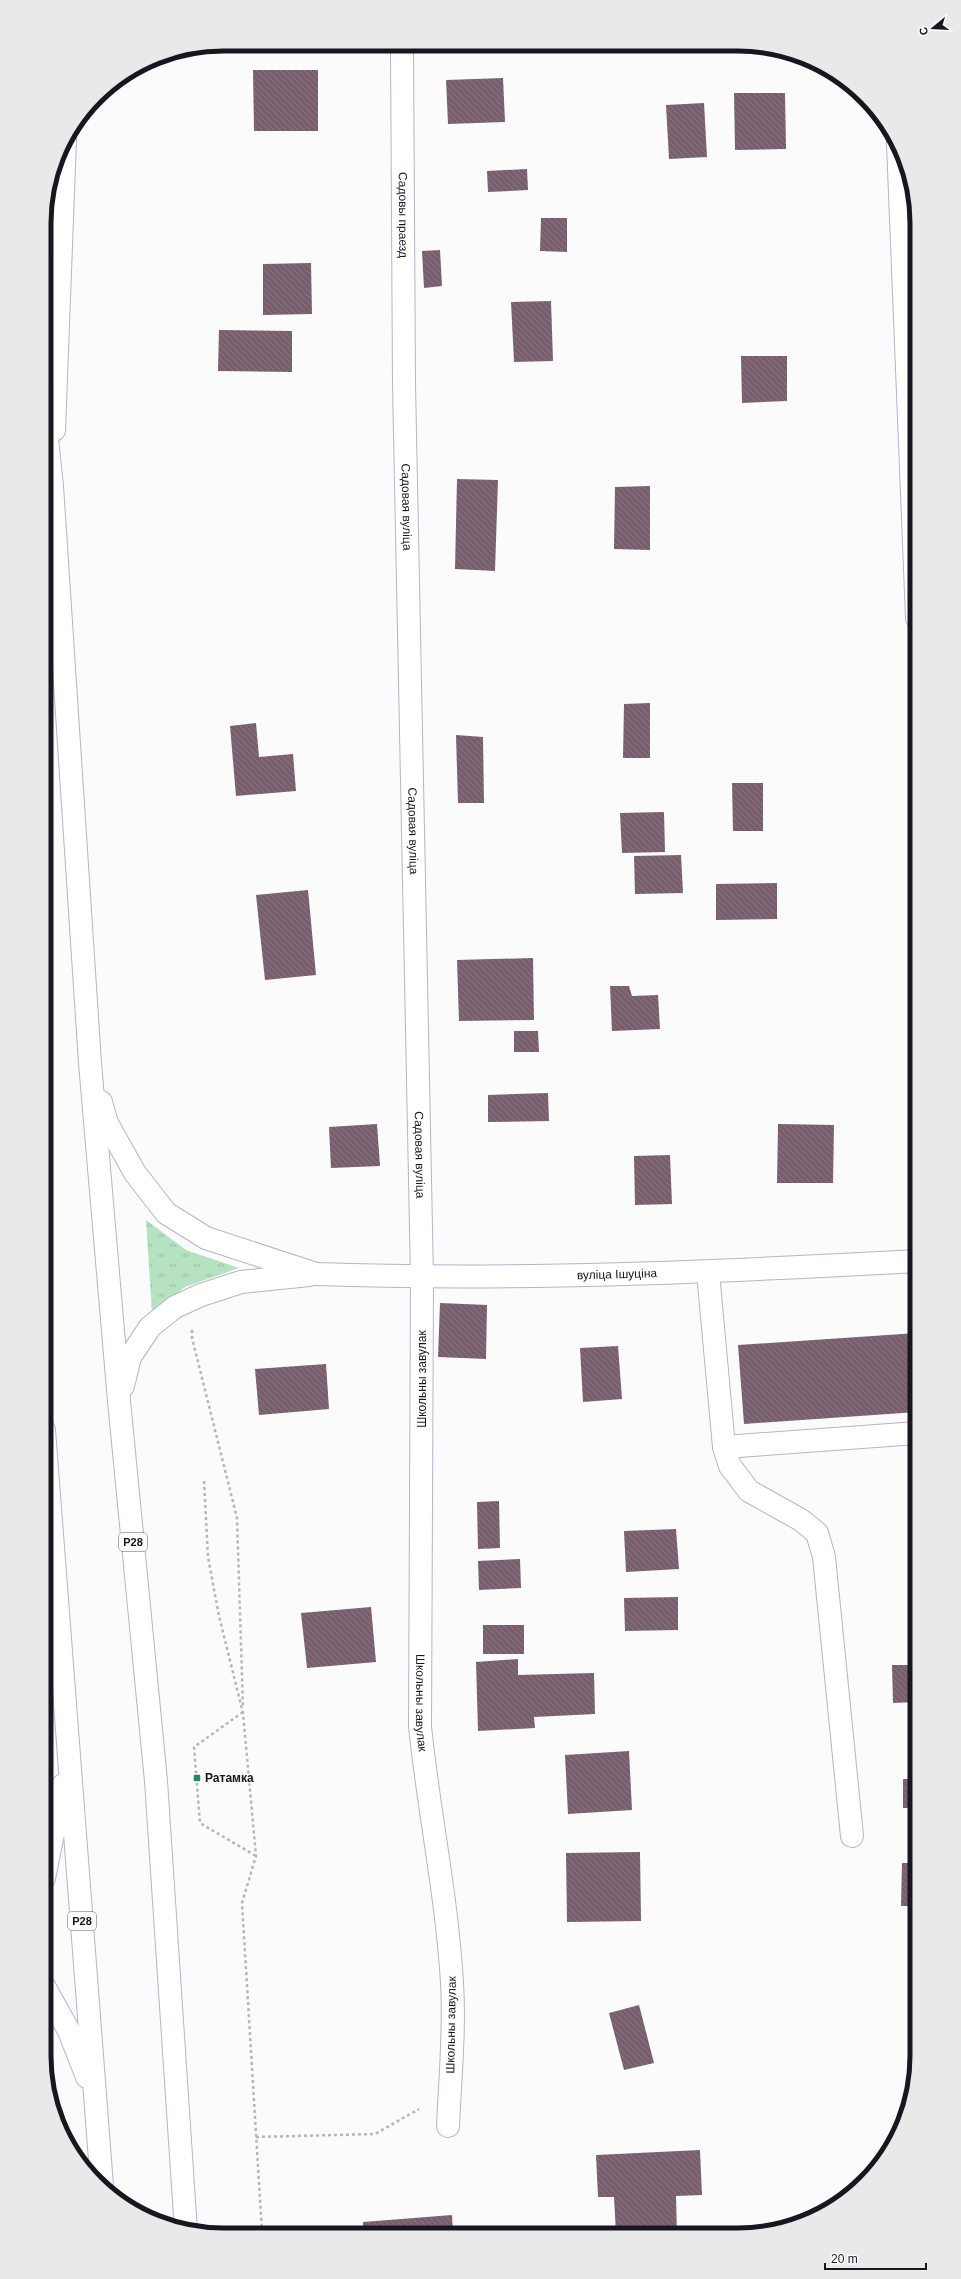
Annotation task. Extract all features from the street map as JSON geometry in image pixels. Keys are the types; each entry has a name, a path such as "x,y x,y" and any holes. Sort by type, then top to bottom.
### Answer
{"main road":[{"name":"Садовы праезд","path":"402,51 404,384"},
{"path":"52,486 64,156"},
{"path":"899,162 910,443"},
{"name":"Садовая вуліца","path":"404,384 422,1278"},
{"name":"Р28","path":"51,477 90,1063 119,1401 156,1782 186,2224"},
{"path":"90,1063 108,1123 135,1173 166,1213 206,1238 316,1274"},
{"name":"вуліца Ішуціна","path":"316,1274 422,1278 708,1272 910,1261"},
{"path":"708,1272 724,1448 730,1466 749,1490 801,1520 817,1533 824,1557 852,1836"},
{"path":"119,1401 130,1357 150,1327 175,1307 201,1295 241,1282 316,1274"},
{"name":"Школьны завулак","path":"422,1278 420,1727 425,1778 442,1873 452,1984 448,2126"},
{"path":"724,1448 910,1434"},
{"name":"Р28","path":"51,1524 101,2178"},
{"path":"51,1846 63,1792 67,1740"},
{"path":"51,1999 69,2031 96,2102"}],"path":[{"path":"201,1295 194,1315 192,1338 237,1518 243,1713 256,1856 242,1903 262,2228"},
{"path":"204,1481 208,1557 219,1616 243,1713"},
{"path":"243,1713 194,1747 200,1823 256,1856"},
{"path":"256,2138 375,2134 417,2112 450,2077"}],"green space":[{"path":"146,1220 186,1250 239,1268 185,1287 152,1313"}],"building":[{"path":"253,70 318,70 318,131 254,131"},
{"path":"503,78 505,122 448,124 446,80"},
{"path":"734,93 785,93 786,149 735,150"},
{"path":"704,103 707,157 669,159 666,105"},
{"path":"527,169 528,190 488,192 487,171"},
{"path":"541,218 567,218 567,252 540,251"},
{"path":"440,250 442,286 424,288 422,251"},
{"path":"311,263 312,314 263,315 263,264"},
{"path":"551,301 553,361 514,362 511,302"},
{"path":"219,330 292,331 292,372 218,371"},
{"path":"741,356 787,356 787,401 742,403"},
{"path":"457,479 498,480 495,571 455,569"},
{"path":"650,486 650,550 614,549 615,487"},
{"path":"650,703 650,758 623,758 624,704"},
{"path":"256,723 259,757 293,754 296,791 236,796 230,726"},
{"path":"456,735 483,737 484,803 458,803"},
{"path":"732,783 763,783 763,831 733,831"},
{"path":"664,812 665,852 622,853 620,813"},
{"path":"681,855 683,893 635,894 634,856"},
{"path":"777,883 777,919 716,920 716,884"},
{"path":"308,890 316,975 265,980 256,895"},
{"path":"533,958 534,1020 459,1021 457,960"},
{"path":"610,986 629,986 632,996 658,995 660,1029 612,1031"},
{"path":"514,1031 538,1031 539,1052 514,1052"},
{"path":"548,1093 549,1121 488,1122 488,1095"},
{"path":"377,1124 380,1166 331,1168 329,1127"},
{"path":"778,1124 834,1125 833,1183 777,1183"},
{"path":"670,1155 672,1204 635,1205 634,1156"},
{"path":"440,1303 487,1305 486,1359 438,1357"},
{"path":"910,1333 910,1412 744,1424 738,1345"},
{"path":"618,1346 622,1399 583,1402 580,1348"},
{"path":"326,1364 329,1409 259,1415 255,1369"},
{"path":"499,1501 500,1548 478,1549 477,1502"},
{"path":"676,1529 679,1569 626,1572 624,1531"},
{"path":"520,1559 521,1588 479,1590 478,1561"},
{"path":"678,1597 678,1630 625,1631 624,1598"},
{"path":"371,1607 376,1662 307,1668 301,1613"},
{"path":"483,1625 524,1625 524,1654 483,1654"},
{"path":"518,1659 518,1675 594,1673 595,1714 534,1717 535,1728 478,1731 476,1662"},
{"path":"892,1665 910,1665 910,1702 893,1703"},
{"path":"629,1751 632,1810 568,1814 565,1755"},
{"path":"903,1779 910,1779 910,1808 903,1808"},
{"path":"640,1852 641,1921 567,1922 566,1853"},
{"path":"902,1863 910,1863 910,1906 901,1906"},
{"path":"639,2005 654,2063 624,2070 609,2013"},
{"path":"700,2150 702,2195 676,2196 677,2228 616,2228 614,2197 598,2197 596,2155"},
{"path":"452,2215 453,2228 363,2228 363,2222"}],"place":[{"name":"Ратамка","path":"197,1778"}]}
